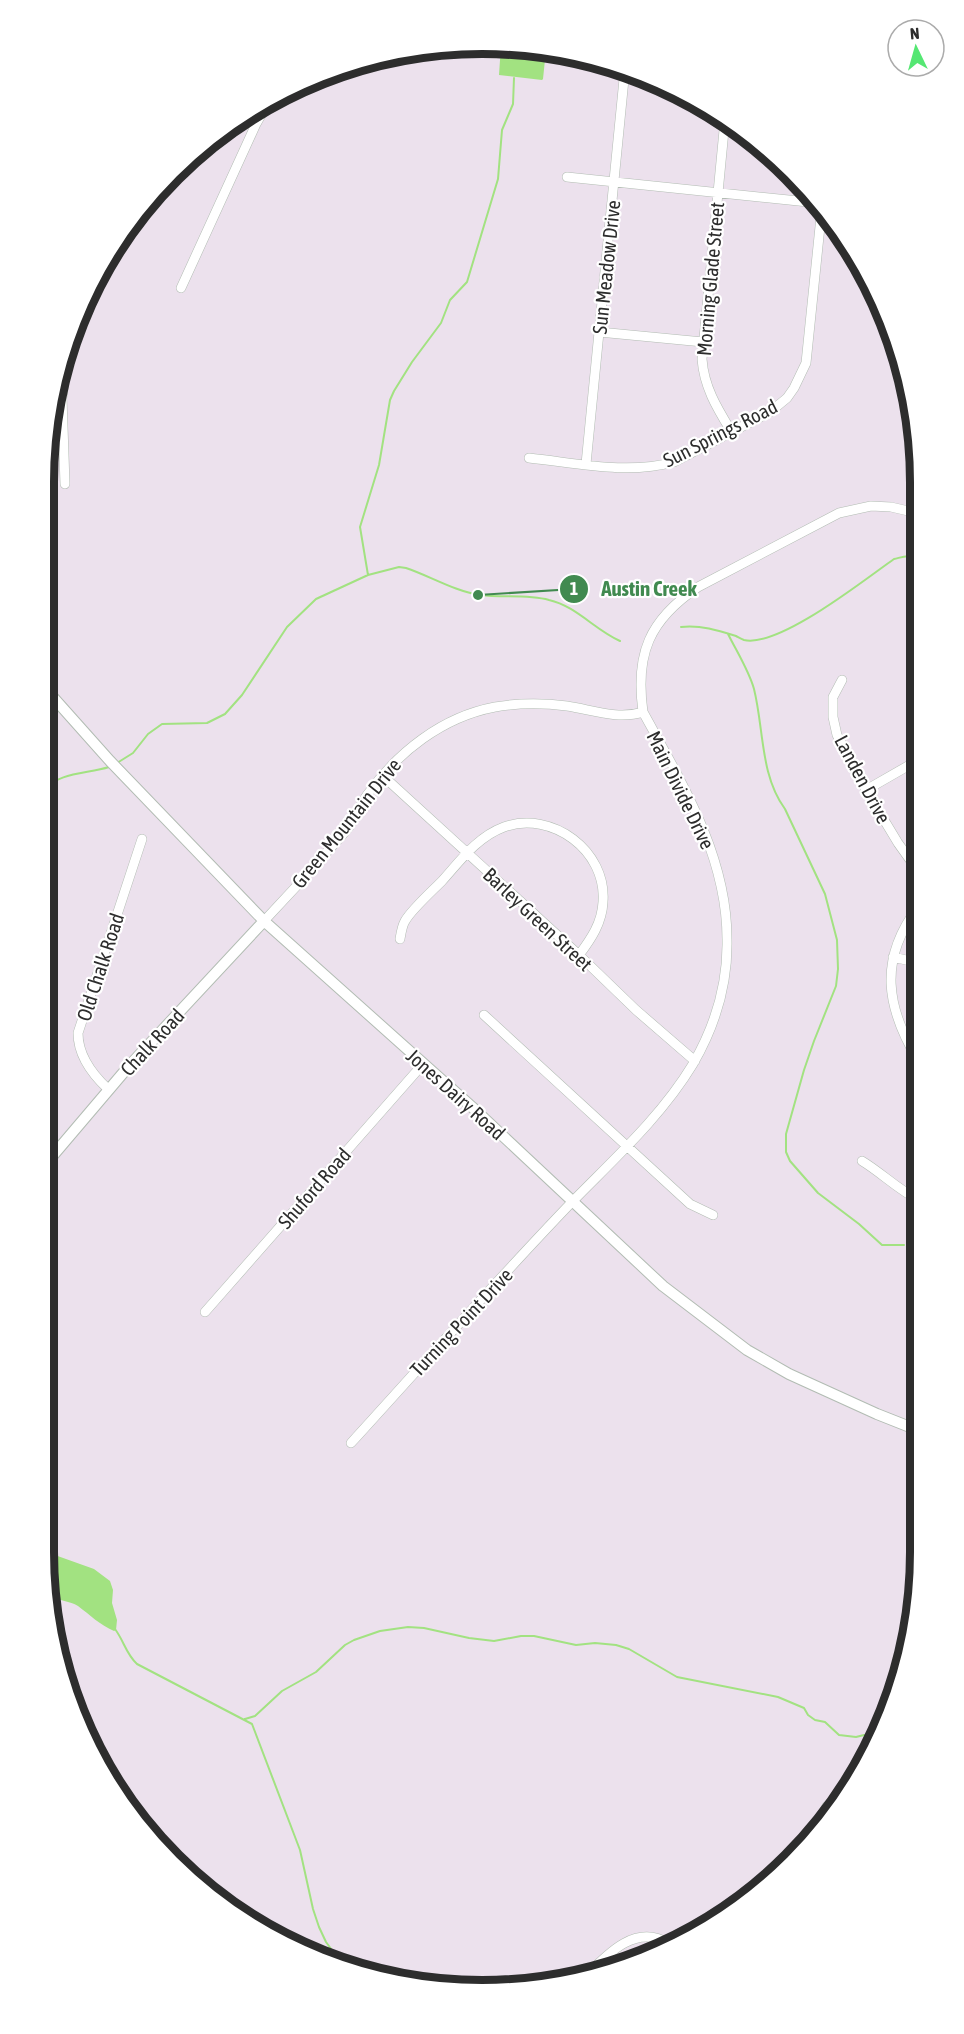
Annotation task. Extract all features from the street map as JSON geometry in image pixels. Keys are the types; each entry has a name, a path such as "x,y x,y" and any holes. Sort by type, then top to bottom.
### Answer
{"street":[{"name":"Sun Meadow Drive","path":"586,464 624,79"},
{"path":"181,288 261,115"},
{"name":"Morning Glade Street","path":"724,129 703,342 703,371 713,400 731,431"},
{"path":"567,177 805,202"},
{"name":"Sun Springs Road","path":"529,458 641,469 659,466 674,462 778,406 787,398 801,377 806,363 821,220"},
{"path":"599,332 703,342"},
{"path":"62,399 66,484"},
{"name":"Main Divide Drive","path":"573,1201 665,1105 695,1061 712,1025 723,987 727,939 724,907 708,839 643,712 640,675 642,660 650,638 660,621 684,596 708,581 839,513 871,506 910,511"},
{"name":"Landen Drive","path":"842,680 833,697 837,735 898,843 910,860"},
{"name":"Jones Dairy Road","path":"54,698 264,921 573,1201 663,1286 747,1350 789,1374 910,1427"},
{"name":"Green Mountain Drive","path":"264,921 348,827 366,797 402,753 425,736 460,718 494,707 538,704 567,706 613,715 633,716 643,712"},
{"path":"867,790 910,765"},
{"name":"Barley Green Street","path":"382,776 636,1010 695,1061"},
{"path":"400,939 405,921 478,842 505,827 537,823 566,834 580,844 591,857 599,873 603,901 601,918 579,956"},
{"name":"Old Chalk Road","path":"108,1089 84,1059 78,1045 78,1033 142,839"},
{"path":"910,920 901,934 893,957 891,993 895,1012 910,1047"},
{"name":"Chalk Road","path":"54,1154 108,1089 264,921"},
{"path":"893,957 910,961"},
{"path":"484,1015 690,1204 713,1215"},
{"name":"Shuford Road","path":"205,1312 423,1064"},
{"path":"862,1161 910,1196"},
{"name":"Turning Point Drive","path":"351,1443 573,1201"},
{"path":"598,1964 627,1941 644,1937 661,1940"}],"shaded area":[{"path":"500,55 545,59 542,80 499,75"},
{"path":"54,1555 94,1569 110,1581 113,1590 112,1603 117,1620 116,1630 104,1626 75,1604 57,1599"}],"waterway":[{"path":"368,575 360,527 379,465 390,400 412,362 441,323 450,300 467,282 498,179 502,130 513,104 514,78"},
{"path":"681,627 702,627 744,640 759,640 778,634 821,610 894,559 910,557"},
{"path":"117,763 133,753 148,734 162,724 207,723 225,714 242,695 287,627 316,599 368,575 399,567 470,593 488,596 532,597 559,603 620,641"},
{"path":"728,634 754,689 771,782 825,894 837,940 836,986 804,1070 786,1134 786,1152 790,1161 818,1193 882,1245 904,1245"},
{"path":"54,782 109,767"},
{"path":"245,1719 255,1716 282,1691 316,1672 345,1645 380,1631 408,1627 494,1641 534,1636 576,1645 595,1643 616,1645 629,1649 677,1677 778,1697 804,1708 808,1715 815,1720 825,1722 839,1735 868,1737"},
{"path":"115,1629 137,1664 252,1724 300,1850 319,1927 334,1953"}],"place":[{"name":"Austin Creek","path":"478,595"}]}
